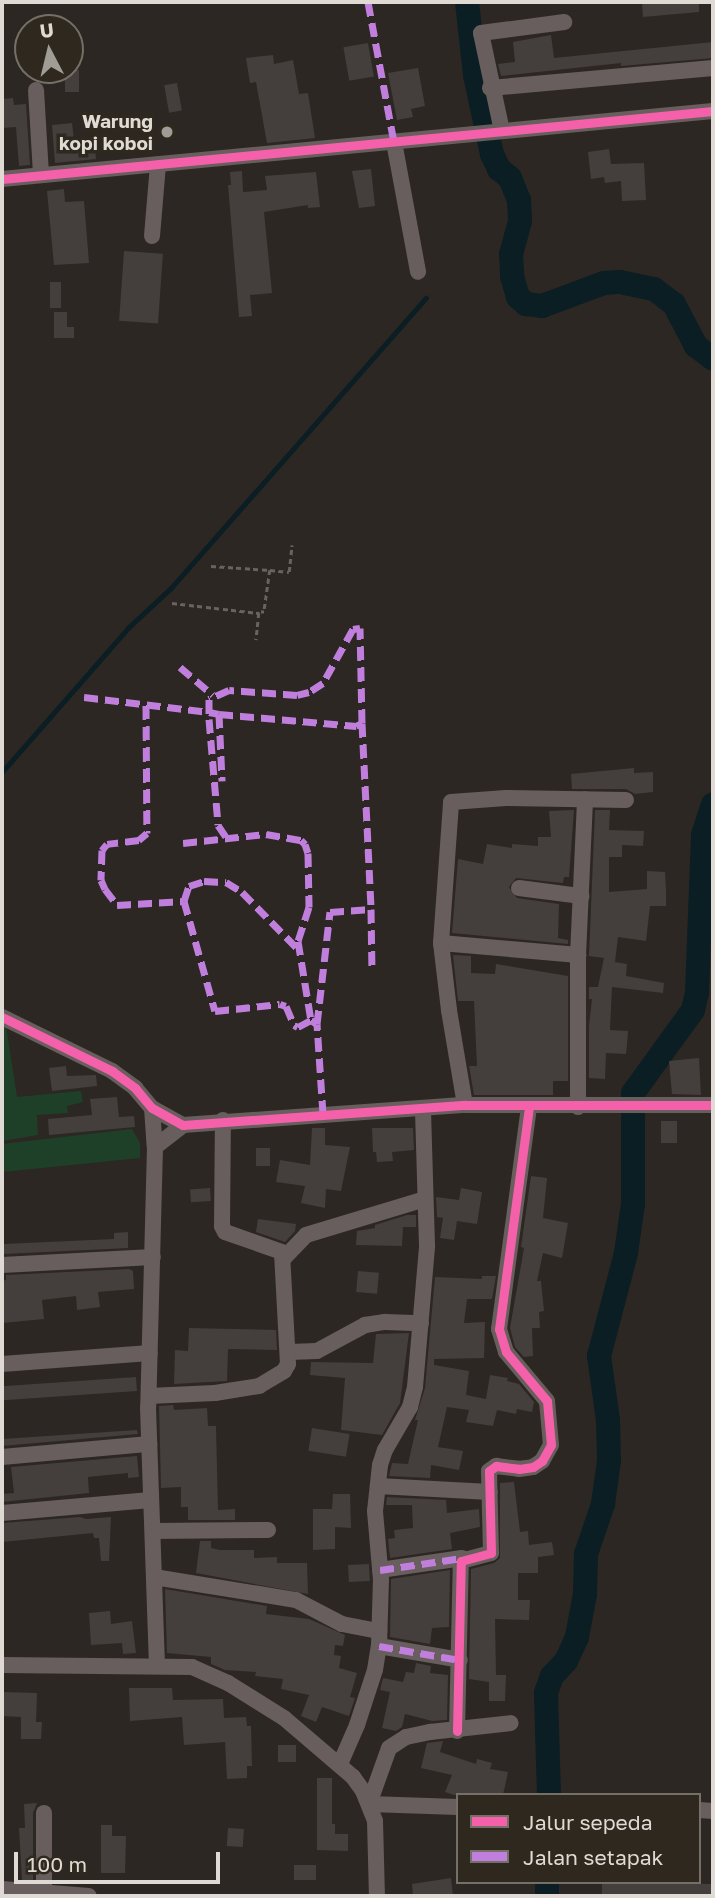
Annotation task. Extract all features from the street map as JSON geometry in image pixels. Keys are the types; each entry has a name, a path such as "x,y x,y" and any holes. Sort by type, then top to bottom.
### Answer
{"street":[{"path":"501,129 481,33 564,22"},
{"path":"491,91 713,68"},
{"path":"36,90 41,175"},
{"path":"2,179 394,142 501,129 713,111"},
{"path":"394,142 418,272"},
{"path":"152,236 158,164"},
{"path":"465,1105 441,943 451,802 506,798 626,800"},
{"path":"578,1107 578,955 585,799"},
{"path":"519,888 581,896"},
{"path":"441,943 578,955"},
{"path":"2,1017 112,1071 135,1088 152,1108 184,1125"},
{"path":"155,1147 184,1125 223,1120 465,1105 713,1105"},
{"path":"380,1570 490,1555 491,1468 533,1467 542,1461 551,1445 547,1401 506,1352 499,1329 529,1107"},
{"path":"152,1108 155,1147 149,1444 157,1665"},
{"path":"340,1764 357,1726 375,1670 379,1639 380,1570 375,1511 377,1486 385,1450 410,1407 421,1323 427,1246 423,1108"},
{"path":"149,1396 215,1393 259,1386 284,1371 289,1352 284,1258 280,1250 225,1232 222,1226 223,1120"},
{"path":"284,1258 306,1235 425,1199"},
{"path":"2,1265 153,1256"},
{"path":"289,1352 317,1351 365,1325 385,1322 421,1323"},
{"path":"2,1364 150,1353"},
{"path":"2,1457 149,1444"},
{"path":"377,1486 490,1492"},
{"path":"2,1513 150,1500"},
{"path":"153,1531 268,1530"},
{"path":"457,1731 462,1558"},
{"path":"154,1577 296,1600 342,1624 379,1639 460,1660"},
{"path":"2,1665 192,1667 228,1683 284,1718 353,1777 369,1804 375,1829 377,1896"},
{"path":"369,1804 389,1748 406,1737 511,1723"},
{"path":"369,1804 456,1807"},
{"path":"44,1813 45,1894"},
{"path":"2,1889 89,1896"}],"path":[{"path":"211,566 289,572 292,545"},
{"path":"172,603 264,612 270,570"},
{"path":"256,640 259,613"}],"green space":[{"path":"2,1025 6,1026 17,1097 81,1091 83,1102 67,1106 68,1113 37,1115 38,1135 2,1141"},
{"path":"132,1129 140,1143 140,1158 2,1172 2,1144"}],"building":[{"path":"642,2 699,2 699,12 643,17"},
{"path":"551,35 554,58 713,42 713,58 621,66 621,63 501,76 498,64 515,62 513,42"},
{"path":"368,43 374,76 349,81 343,47"},
{"path":"273,55 274,64 293,60 299,94 308,93 315,138 267,143 256,82 250,83 246,58"},
{"path":"418,68 425,106 411,109 413,117 397,120 388,73"},
{"path":"177,83 182,111 169,113 164,85"},
{"path":"65,84 79,84 79,92 65,92"},
{"path":"13,98 14,105 26,104 30,165 19,166 16,127 2,128 2,99"},
{"path":"72,123 75,148 95,147 96,159 55,163 52,125"},
{"path":"609,149 611,164 644,163 646,200 622,201 621,181 605,183 604,177 591,179 588,152"},
{"path":"371,169 375,206 359,208 352,171"},
{"path":"242,171 243,192 267,190 265,176 316,172 320,207 308,208 308,205 264,212 272,293 250,295 252,316 239,317 228,185 231,185 230,172"},
{"path":"64,189 65,202 84,201 89,263 54,265 47,191"},
{"path":"124,251 163,254 158,324 119,321"},
{"path":"50,282 61,282 61,308 50,308"},
{"path":"54,312 67,312 67,327 74,327 74,338 54,338"},
{"path":"634,768 634,773 653,772 653,792 635,794 626,789 572,789 571,774"},
{"path":"574,810 569,877 564,877 563,883 516,878 509,887 517,898 559,904 558,938 568,940 568,944 452,933 458,859 483,864 487,844 512,848 512,844 538,846 538,837 551,837 549,811"},
{"path":"595,810 610,810 609,830 644,831 643,846 622,845 622,857 609,857 609,892 647,889 647,871 665,872 666,890 666,906 650,906 646,941 618,937 615,962 627,964 626,976 664,983 663,993 612,987 610,1030 628,1031 626,1054 606,1053 605,1079 589,1078 592,999 589,999 589,987 598,987 604,958 589,956"},
{"path":"453,955 471,956 471,973 495,974 496,964 568,976 568,1081 553,1081 553,1095 474,1095 469,1066 477,1066 474,1001 458,1001"},
{"path":"699,1058 701,1095 672,1094 669,1061"},
{"path":"66,1066 67,1076 96,1075 97,1086 52,1091 49,1068"},
{"path":"117,1097 119,1117 134,1116 135,1127 49,1135 48,1119 92,1115 90,1099"},
{"path":"661,1121 677,1121 677,1143 661,1143"},
{"path":"312,1128 325,1128 325,1145 350,1147 341,1191 326,1189 325,1208 301,1203 305,1186 276,1182 280,1160 310,1165"},
{"path":"372,1128 413,1128 414,1150 392,1152 393,1161 377,1162 376,1152 373,1152"},
{"path":"256,1148 270,1148 270,1166 256,1166"},
{"path":"531,1176 547,1178 543,1218 568,1223 562,1258 543,1253 537,1281 541,1281 544,1311 539,1312 540,1328 532,1328 533,1356 524,1357 515,1347 510,1328 524,1248 521,1247"},
{"path":"210,1188 211,1201 191,1202 190,1189"},
{"path":"461,1188 482,1192 477,1224 457,1221 454,1240 440,1238 443,1218 437,1217 436,1197 459,1200"},
{"path":"407,1215 416,1215 416,1227 403,1227 402,1246 356,1245 357,1231 375,1228 375,1225"},
{"path":"258,1219 296,1224 295,1231 285,1242 256,1232"},
{"path":"128,1232 128,1248 4,1254 4,1244 114,1239 114,1233"},
{"path":"129,1269 133,1271 134,1289 98,1292 100,1307 77,1310 76,1296 42,1300 44,1319 2,1323 2,1281 6,1280 6,1275"},
{"path":"358,1271 379,1273 377,1294 356,1292"},
{"path":"482,1276 496,1276 492,1299 467,1299 464,1323 485,1322 484,1358 434,1359 434,1365 469,1371 466,1395 486,1399 490,1375 508,1378 507,1381 519,1384 534,1402 532,1412 517,1409 516,1414 497,1410 493,1426 466,1422 469,1410 447,1407 438,1447 463,1451 459,1470 431,1465 430,1478 389,1476 392,1463 408,1464 418,1420 415,1420 425,1388 435,1277 482,1279"},
{"path":"189,1328 276,1330 277,1350 228,1349 227,1381 174,1384 175,1350 188,1351"},
{"path":"409,1333 400,1403 382,1435 341,1430 345,1378 310,1375 311,1362 373,1363 376,1334"},
{"path":"136,1377 137,1391 3,1400 2,1386"},
{"path":"173,1405 174,1410 207,1408 208,1426 216,1426 218,1510 235,1509 235,1520 188,1520 188,1507 181,1507 181,1487 161,1488 159,1406"},
{"path":"312,1428 350,1434 346,1457 308,1451"},
{"path":"137,1430 138,1434 2,1446 2,1439"},
{"path":"137,1456 139,1477 128,1478 128,1473 88,1477 89,1493 2,1502 2,1494 14,1493 11,1467"},
{"path":"514,1482 520,1532 528,1531 529,1545 552,1542 554,1555 538,1557 538,1573 518,1573 518,1600 530,1600 529,1620 495,1619 496,1675 506,1675 505,1701 489,1701 489,1682 469,1679 471,1569 494,1563 500,1558 500,1483"},
{"path":"333,1494 350,1494 351,1528 335,1527 335,1549 313,1550 313,1509 332,1509"},
{"path":"387,1497 446,1500 447,1513 479,1509 480,1527 450,1533 452,1549 390,1558 388,1539 395,1538 394,1530 413,1528 412,1505 386,1505"},
{"path":"111,1517 109,1561 101,1561 99,1538 94,1538 93,1533 2,1542 2,1523"},
{"path":"200,1541 211,1541 211,1548 220,1550 254,1550 254,1558 277,1557 277,1563 307,1563 308,1594 196,1573"},
{"path":"369,1564 370,1581 349,1582 348,1565"},
{"path":"450,1570 449,1627 432,1628 430,1644 390,1637 391,1579"},
{"path":"165,1589 267,1606 266,1614 309,1619 345,1635 343,1646 335,1645 334,1655 341,1656 339,1668 357,1673 350,1697 355,1698 349,1716 322,1707 316,1722 301,1716 309,1695 281,1689 283,1679 255,1676 256,1672 225,1670 211,1664 211,1657 167,1653"},
{"path":"110,1611 111,1624 132,1621 136,1653 123,1654 122,1643 91,1645 89,1613"},
{"path":"416,1663 431,1666 430,1673 448,1675 447,1720 432,1721 405,1714 402,1727 396,1731 382,1728 390,1692 380,1690 383,1678 403,1682 406,1672 414,1673"},
{"path":"129,1688 172,1688 173,1700 223,1699 224,1718 246,1717 247,1726 251,1726 252,1766 247,1766 247,1778 227,1779 225,1742 184,1745 182,1717 130,1721"},
{"path":"2,1692 37,1693 36,1722 42,1722 41,1739 21,1739 21,1717 2,1716"},
{"path":"443,1741 440,1752 476,1764 477,1759 492,1763 490,1769 508,1772 503,1793 454,1795 445,1792 452,1775 421,1768 427,1743"},
{"path":"278,1745 296,1745 296,1762 278,1762"},
{"path":"317,1778 332,1778 332,1824 335,1824 335,1834 348,1834 348,1851 317,1850"},
{"path":"37,1803 33,1813 33,1881 22,1880 19,1828 25,1828 24,1804"},
{"path":"101,1825 112,1825 112,1836 126,1836 125,1873 101,1873"},
{"path":"228,1828 244,1829 243,1847 227,1846"},
{"path":"294,1865 316,1865 316,1880 294,1880"},
{"path":"451,1878 453,1896 413,1896 412,1884"},
{"path":"602,1884 712,1884 712,1896 602,1895"}],"waterway":[{"path":"467,2 475,75 492,154 499,169 510,178 519,200 520,221 511,254 512,276 518,297 526,304 542,306 604,283 620,282 654,289 674,304 696,346 713,359"},
{"path":"2,772 128,628 171,588 426,298"},
{"path":"549,1793 546,1693 552,1676 566,1661 577,1637 585,1594 586,1554 603,1504 609,1461 608,1420 599,1356 626,1253 633,1204 633,1093 693,1010 697,992 703,835 713,805"},
{"path":"547,1884 547,1896"}],"marked path":[{"path":"368,2 394,142"},
{"path":"84,697 209,712 219,714 356,726 362,723 360,628 353,629 323,683 309,692 297,695 229,690 209,699 209,719 218,825 226,837"},
{"path":"180,667 213,695"},
{"path":"146,705 147,833 139,840 107,844 102,850 101,880 105,889 117,905 184,901 215,1011 280,1004 286,1006 294,1025 298,1027 311,1020"},
{"path":"219,714 222,781"},
{"path":"362,723 371,909"},
{"path":"183,843 266,834 301,840 305,844 308,853 309,907 298,941 311,1020 317,1024"},
{"path":"184,901 189,886 204,881 226,882 242,892 300,951"},
{"path":"323,1114 317,1024 330,912 371,909 372,970"},
{"path":"380,1570 462,1558"},
{"path":"379,1646 460,1660"}],"cycle path":[{"path":"2,179 713,111"},
{"path":"2,1017 112,1071 135,1088 152,1108 183,1125 465,1105 713,1105"},
{"path":"457,1731 461,1561 491,1553 489,1471 496,1466 519,1469 533,1467 542,1461 551,1445 547,1401 506,1352 499,1329 529,1107"}],"place":[{"name":"Warung kopi koboi","path":"167,132"}]}
